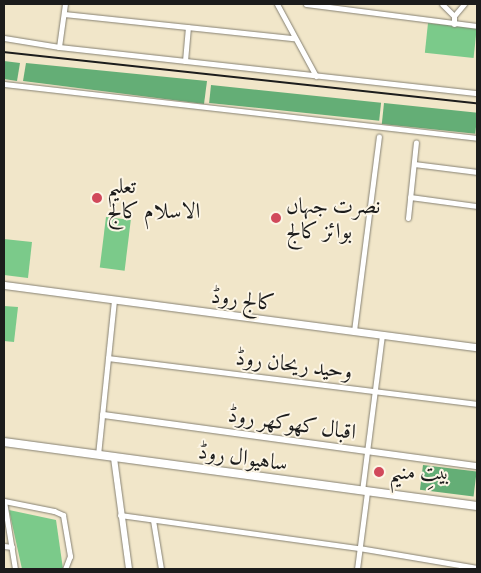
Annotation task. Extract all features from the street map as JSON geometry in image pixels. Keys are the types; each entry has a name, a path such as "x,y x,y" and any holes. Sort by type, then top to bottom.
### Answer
{"main road":[{"name":"کالج روڈ","path":"4,286 477,347"},
{"name":"ساہیوال روڈ","path":"4,442 477,506"}],"street":[{"path":"59,47 65,4"},
{"path":"277,4 316,76"},
{"path":"306,4 477,26"},
{"path":"442,4 454,16"},
{"path":"454,24 454,16 464,4"},
{"path":"64,14 294,38"},
{"path":"185,61 188,27"},
{"path":"4,38 59,47 477,93"},
{"path":"4,84 477,138"},
{"path":"354,331 380,137"},
{"path":"408,218 416,142"},
{"path":"414,164 477,172"},
{"path":"410,197 477,206"},
{"path":"98,455 114,301"},
{"path":"357,569 367,451 382,335"},
{"name":"وحید ریحان روڈ","path":"108,358 477,404"},
{"name":"اقبال کھوکھر روڈ","path":"102,415 477,466"},
{"path":"114,458 120,515 129,569"},
{"path":"15,569 4,501 54,511 63,515 70,556 65,569"},
{"path":"120,515 359,548 477,568"},
{"path":"153,520 161,569"},
{"path":"4,546 12,547"}],"green space":[{"path":"428,23 477,28 474,58 425,53"},
{"path":"4,61 20,63 17,81 4,79"},
{"path":"26,63 207,81 204,104 23,81"},
{"path":"211,85 381,103 379,121 209,103"},
{"path":"384,103 477,113 475,134 382,124"},
{"path":"106,217 131,220 125,271 100,268"},
{"path":"4,239 32,242 28,278 4,275"},
{"path":"4,306 18,307 14,342 4,341"},
{"path":"423,465 477,472 474,496 420,490"},
{"path":"9,510 56,520 63,569 22,569"}],"railway":[{"path":"4,52 477,103"}],"place":[{"name":"تعلیم الاسلام کالج","path":"97,198"},
{"name":"نصرت جہاں بوائز کالج","path":"276,218"},
{"name":"بیتِ منیم","path":"379,472"}]}
